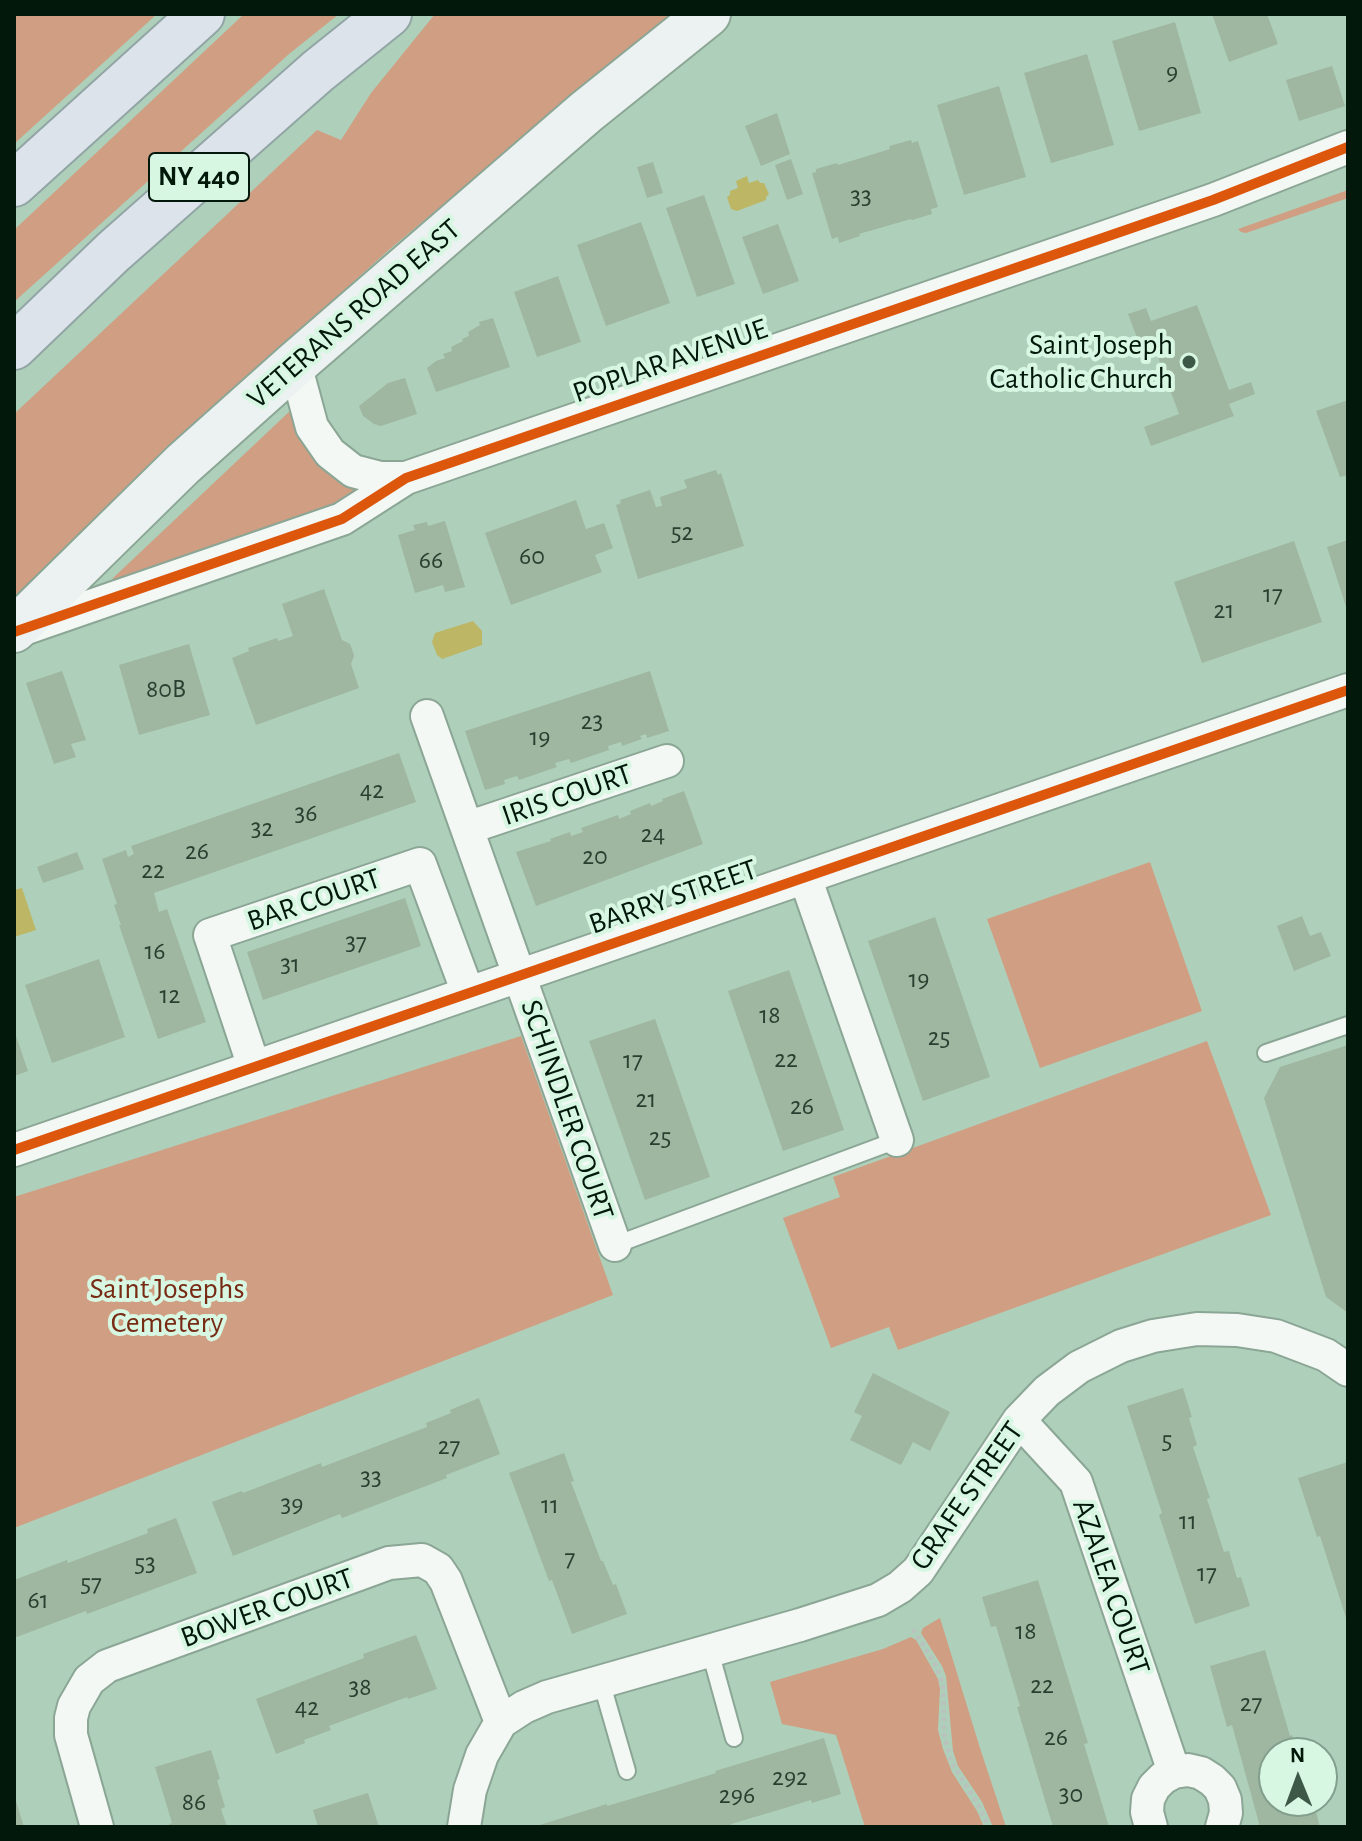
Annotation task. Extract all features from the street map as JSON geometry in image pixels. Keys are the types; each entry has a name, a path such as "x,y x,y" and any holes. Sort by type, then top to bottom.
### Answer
{"highway":[{"path":"14,184 202,14"},
{"name":"NY 440","path":"14,347 113,252 318,71 389,14"},
{"path":"14,369 318,71"}],"street":[{"name":"VETERANS ROAD EAST","path":"14,631 183,464 295,364 586,112 708,14"},
{"name":"POPLAR AVENUE","path":"14,631 342,519 406,478 1213,200 1348,147"},
{"name":"POPLAR AVENUE","path":"295,364 312,427 330,453 353,471 380,478 406,478"},
{"name":"BARRY STREET","path":"14,1150 1348,690"},
{"name":"IRIS COURT","path":"427,716 519,975"},
{"name":"IRIS COURT","path":"467,828 667,761"},
{"name":"BAR COURT","path":"254,1067 210,935 420,864 468,993"},
{"path":"805,877 897,1140"},
{"name":"SCHINDLER COURT","path":"519,975 615,1245"},
{"name":"GRAFE STREET","path":"501,1722 547,1697 800,1625 878,1600 900,1587 918,1571 1019,1420 1047,1391 1079,1367 1121,1346 1153,1336 1197,1329 1237,1330 1276,1336 1326,1355 1348,1370"},
{"name":"AZALEA COURT","path":"1019,1420 1076,1482 1174,1772"},
{"name":"BOWER COURT","path":"97,1827 71,1735 74,1706 89,1680 107,1666 389,1563 422,1560 438,1569 446,1581 501,1722"},
{"path":"464,1827 470,1790 482,1755 501,1722"},
{"path":"1151,1827 1147,1812 1148,1799 1154,1787 1174,1772 1188,1770 1201,1773 1220,1788 1226,1813 1222,1827"}],"lane":[{"path":"1266,1053 1348,1025"},
{"path":"615,1245 897,1140"},
{"path":"710,1651 734,1738"},
{"path":"601,1681 627,1771"}],"path":[{"path":"913,1629 935,1664 943,1684 944,1734 951,1761 989,1827"}],"green space":[{"path":"14,14 157,14 14,144"},
{"path":"244,14 339,14 289,54 14,302 14,230"},
{"path":"435,14 672,14 391,248 171,446 14,599 14,414 317,130 341,140 371,93"},
{"path":"1348,190 1348,198 1246,233 1238,229"},
{"path":"291,410 308,452 322,466 364,488 359,495 118,584 112,583 113,578"},
{"path":"1150,862 1202,1011 1040,1068 987,919"},
{"name":"Saint Josephs Cemetery","path":"521,1036 613,1295 14,1528 14,1197"},
{"path":"1207,1041 1271,1215 898,1350 889,1327 831,1348 783,1218 840,1197 833,1177"},
{"path":"940,1618 1006,1827 993,1827 982,1802 958,1766 953,1751 946,1676 921,1633 923,1628"},
{"path":"911,1637 916,1640 938,1679 938,1730 943,1749 952,1772 984,1827 865,1827 836,1735 782,1724 770,1682 883,1649"}],"shaded area":[{"path":"747,176 749,183 758,180 764,183 769,194 766,200 737,211 731,209 727,197 730,191 738,188 736,181"},
{"path":"473,621 482,631 482,645 442,659 437,655 432,642 435,633"},
{"path":"22,888 36,930 14,937 14,890"}],"building":[{"path":"1212,14 1267,14 1278,44 1229,62"},
{"path":"1175,22 1201,113 1139,131 1112,41"},
{"path":"1087,54 1114,145 1051,163 1024,73"},
{"path":"1332,66 1345,106 1299,121 1286,80"},
{"path":"999,86 1026,177 964,195 937,105"},
{"path":"777,113 790,154 761,166 745,126"},
{"path":"911,140 912,143 918,141 938,207 931,209 932,214 859,234 839,243 838,237 832,239 812,173 816,169 838,165"},
{"path":"791,159 803,194 787,200 775,165"},
{"path":"653,162 663,193 647,198 637,167"},
{"path":"704,195 735,284 697,297 666,208"},
{"path":"641,222 670,303 606,326 577,245"},
{"path":"778,224 799,281 763,294 742,237"},
{"path":"558,276 581,342 537,357 514,292"},
{"name":"Saint Joseph Catholic Church","path":"1197,305 1229,390 1251,382 1255,394 1229,404 1234,416 1151,446 1144,427 1179,414 1151,338 1139,343 1128,314 1146,308 1151,321"},
{"path":"493,318 510,367 436,392 427,368 445,358 443,354 452,351 451,347 469,336 468,332 480,325 479,322"},
{"path":"405,378 417,414 381,426 363,416 359,406 388,383"},
{"path":"1348,400 1348,475 1340,477 1316,411"},
{"path":"716,470 718,475 721,473 744,546 638,579 616,505 621,503 620,500 650,490 656,507 662,506 660,497 687,488 684,480"},
{"path":"576,500 586,529 604,523 613,548 595,555 602,572 511,605 485,533"},
{"path":"445,521 465,587 445,592 443,585 415,593 398,535 415,530 413,525 427,522 428,526"},
{"path":"1348,540 1348,610 1347,610 1327,547"},
{"path":"1294,541 1322,622 1202,663 1174,582"},
{"path":"324,589 342,640 352,649 354,656 351,664 359,688 256,725 232,658 249,651 248,648 293,636 282,604"},
{"path":"189,644 210,715 139,735 119,665"},
{"path":"62,671 86,740 71,744 76,757 54,764 26,683"},
{"path":"650,671 669,731 647,738 646,734 640,736 642,739 622,746 621,742 608,746 609,750 571,763 569,759 555,763 557,767 519,780 517,776 504,780 505,784 485,790 465,731"},
{"path":"399,753 416,802 154,893 159,912 167,909 206,1022 158,1039 119,925 114,905 117,904 102,859 126,850 128,857 134,854 131,846"},
{"path":"684,791 703,844 536,906 516,852 570,832 571,836 583,832 581,828 618,815 619,819 631,814 630,811 650,803 651,806"},
{"path":"77,852 84,869 43,883 37,867"},
{"path":"405,898 421,946 263,1000 247,952"},
{"path":"1302,916 1310,936 1321,932 1331,956 1294,971 1277,926"},
{"path":"935,917 990,1077 923,1101 868,941"},
{"path":"99,959 125,1037 52,1063 25,985"},
{"path":"789,970 844,1130 783,1151 728,991"},
{"path":"655,1019 710,1177 645,1200 589,1041"},
{"path":"14,1030 28,1071 14,1076"},
{"path":"1348,1045 1348,1313 1326,1297 1264,1098 1280,1067"},
{"path":"873,1373 950,1412 930,1451 913,1442 901,1465 850,1440 862,1416 854,1412"},
{"path":"1183,1388 1197,1445 1193,1447 1210,1498 1207,1499 1224,1552 1229,1551 1250,1606 1195,1624 1127,1406"},
{"path":"479,1398 500,1454 446,1475 447,1478 342,1518 340,1514 233,1556 212,1502 321,1463 322,1467 427,1427 426,1423"},
{"path":"564,1453 574,1481 571,1482 601,1561 613,1585 616,1584 627,1614 572,1634 509,1473"},
{"path":"1348,1462 1348,1620 1347,1621 1298,1478"},
{"path":"176,1518 197,1573 14,1638 14,1580 148,1533 147,1529"},
{"path":"1038,1580 1088,1743 1084,1744 1109,1827 1053,1827 996,1626 991,1627 982,1597"},
{"path":"416,1635 437,1689 329,1726 331,1730 276,1754 256,1699"},
{"path":"1265,1650 1293,1737 1258,1737 1258,1817 1317,1817 1320,1827 1260,1827 1232,1725 1227,1727 1210,1666"},
{"path":"824,1738 841,1794 812,1803 811,1800 731,1824 732,1827 533,1827 661,1790"},
{"path":"211,1750 220,1779 217,1780 225,1807 221,1809 227,1827 170,1827 172,1823 155,1767"},
{"path":"368,1793 379,1827 318,1827 313,1810"},
{"path":"15,1797 19,1811 24,1827 14,1827"}],"cycle path":[{"path":"14,632 342,519 406,478 1213,200 1348,147"},
{"path":"14,1150 1348,690"}],"place":[{"name":"Saint Joseph Catholic Church","path":"1189,362"}]}
